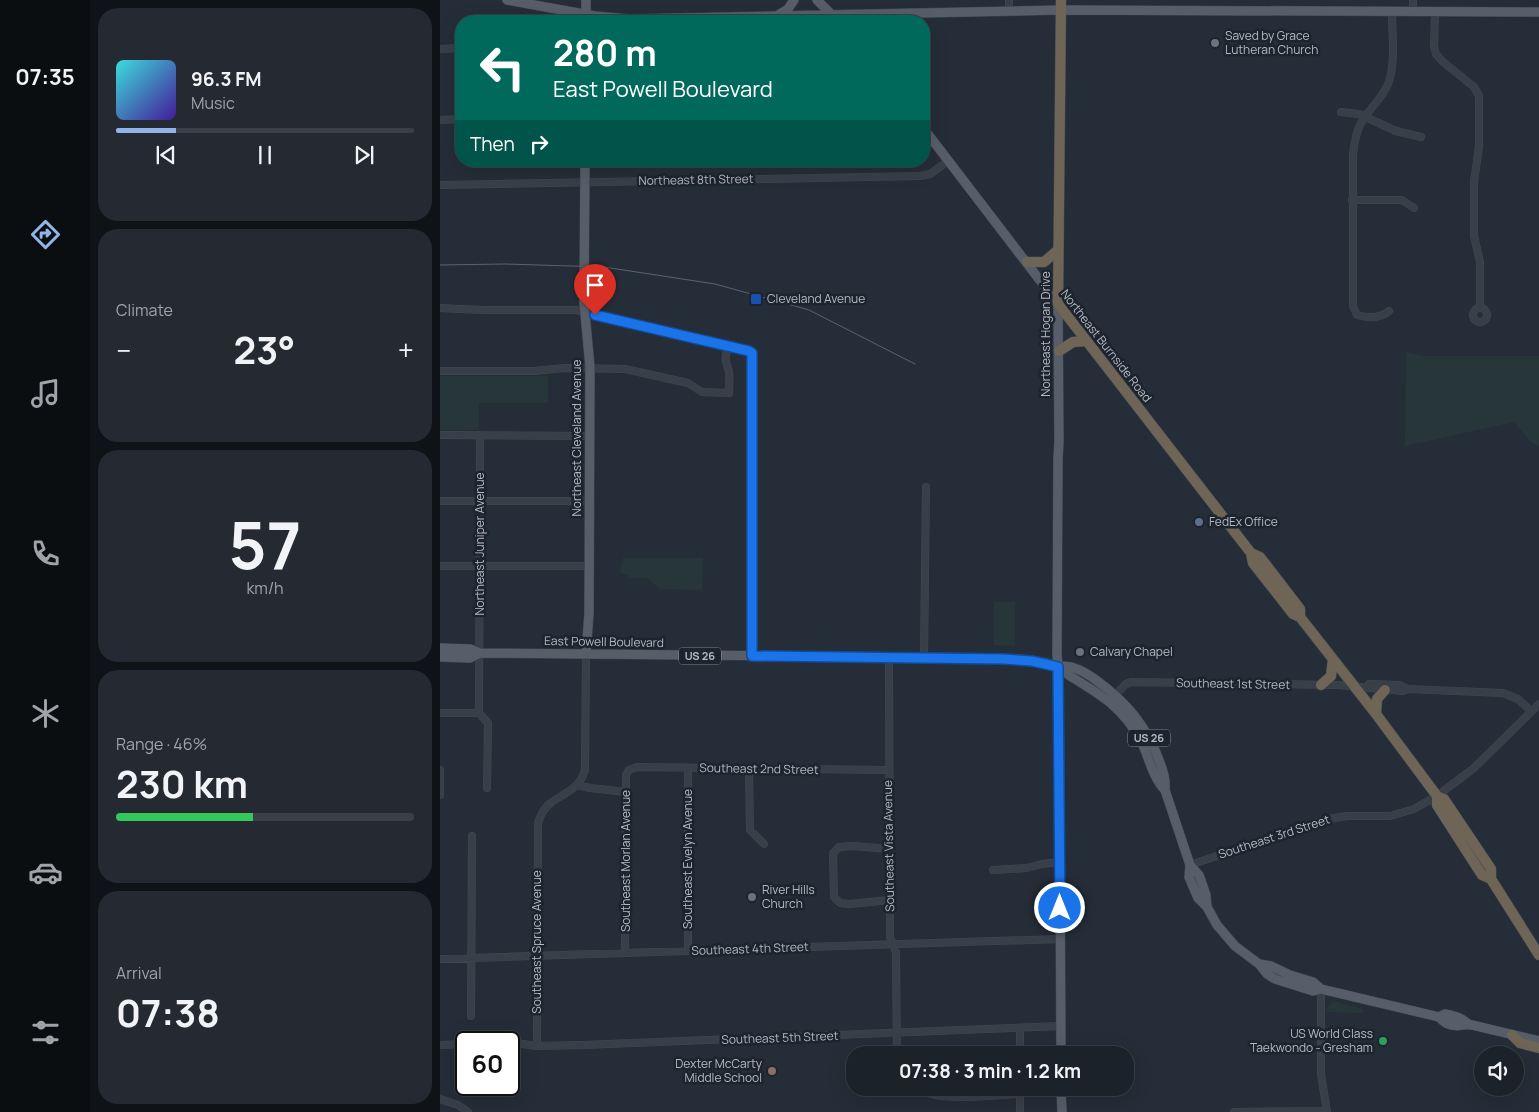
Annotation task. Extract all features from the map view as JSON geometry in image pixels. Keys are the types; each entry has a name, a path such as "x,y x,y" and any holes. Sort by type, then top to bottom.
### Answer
{"highway":[{"name":"Northeast Hogan Drive","path":"1058,304 1060,5"},
{"path":"1026,262 1044,262 1058,250"},
{"name":"Northeast Burnside Road","path":"1058,304 1251,553 1253,563 1262,575 1293,614 1300,617 1355,686 1437,796 1437,804 1482,875 1491,879 1539,955"},
{"path":"1059,350 1073,342 1087,341"},
{"name":"Northeast Burnside Road","path":"1251,553 1260,557 1300,609 1300,617"},
{"path":"1262,575 1272,582 1286,599 1292,599"},
{"path":"1321,685 1331,676 1334,667 1333,659"},
{"path":"1376,714 1377,699 1385,690"},
{"name":"US 26","path":"1512,1035 1520,1043 1539,1048"}],"main road":[{"path":"507,0 573,15"},
{"path":"586,0 586,15"},
{"path":"779,15 788,9 794,0"},
{"path":"817,0 831,15"},
{"path":"900,15 1009,10 1060,5 1392,12 1539,12"},
{"name":"Northeast Burnside Road","path":"930,137 1058,304"},
{"name":"Northeast Cleveland Avenue","path":"585,167 584,312 590,368 589,566 586,654"},
{"name":"Northeast Hogan Drive","path":"1058,304 1061,1046"},
{"name":"East Powell Boulevard","path":"440,648 470,649 480,653 924,658 1019,660 1058,667 1067,665 1082,672 1116,694 1134,721 1158,783 1165,790 1190,865 1199,875 1206,895 1207,907 1217,925 1242,952 1258,964 1271,966 1290,975 1313,982 1321,989 1439,1017 1445,1014 1458,1017 1468,1024 1539,1041"},
{"name":"East Powell Boulevard","path":"440,657 470,658 480,653"},
{"name":"East Powell Boulevard","path":"1058,667 1107,699 1134,721"},
{"path":"1061,1096 1062,1112"}],"street":[{"path":"1009,0 1009,10"},
{"path":"1413,0 1413,12"},
{"path":"1389,311 1380,316 1365,317 1356,315 1353,306 1352,155 1354,139 1359,126 1381,100 1389,82 1392,67 1392,12"},
{"path":"1435,12 1436,54 1474,87 1479,96 1479,146 1474,175 1474,236 1480,262 1480,308"},
{"path":"440,49 455,48"},
{"path":"1341,112 1366,117 1396,131 1421,137"},
{"path":"440,120 455,119"},
{"name":"Northeast 8th Street","path":"440,185 920,176 930,174 948,161"},
{"path":"1352,200 1402,200 1414,208"},
{"path":"440,308 576,310 752,353 752,656"},
{"path":"440,371 534,371 565,368 630,369 688,383 702,392 729,392 729,370 725,366 725,356 729,346"},
{"path":"440,435 590,436"},
{"name":"Northeast Juniper Avenue","path":"479,713 480,436"},
{"path":"924,658 926,487"},
{"path":"440,501 589,501"},
{"path":"440,566 589,566"},
{"path":"586,654 585,766 584,774 577,785 626,792"},
{"name":"Southeast Vista Avenue","path":"888,658 890,937 896,952 897,1046"},
{"name":"Southeast 1st Street","path":"1116,694 1126,684 1131,682 1355,686 1403,691 1408,689 1503,693 1518,699 1531,711"},
{"name":"Southeast 1st Street","path":"1355,686 1370,684 1400,685 1408,689"},
{"path":"1531,711 1539,704"},
{"name":"Southeast 3rd Street","path":"1190,865 1323,820 1347,816 1390,816 1414,809 1437,796 1478,764 1531,711"},
{"path":"440,713 479,713 488,723 487,788"},
{"name":"Southeast 2nd Street","path":"629,770 637,767 888,770"},
{"name":"Southeast Evelyn Avenue","path":"688,768 688,951"},
{"path":"749,769 750,830 764,844"},
{"path":"440,770 440,795"},
{"name":"Southeast Morlan Avenue","path":"625,953 626,775 629,770"},
{"name":"Southeast Spruce Avenue","path":"538,1046 538,823 545,807 577,785"},
{"path":"471,1016 472,836"},
{"path":"890,849 853,846 839,847 834,853 833,871 834,896 840,903 850,904 890,900"},
{"path":"993,870 1027,868 1060,862"},
{"name":"Southeast 4th Street","path":"440,959 1060,939"},
{"path":"1234,1112 1327,1111 1321,1079 1321,989"},
{"name":"Southeast 5th Street","path":"520,1044 538,1046 1061,1026"},
{"path":"1020,1028 1020,1046"},
{"path":"440,1045 455,1044"},
{"path":"1020,1096 1020,1112"},
{"path":"440,1099 468,1112"}],"shaded area":[{"path":"1406,352 1423,356 1539,356 1539,446 1532,443 1514,422 1405,446"},
{"path":"440,376 548,376 548,403 479,403 479,430 440,430"},
{"path":"623,558 703,558 702,590 660,589 647,578 629,578 628,574 625,575 620,572"},
{"path":"994,602 1015,602 1015,646 994,645"},
{"path":"1333,1001 1363,1009 1363,1013 1327,1012"}],"tram line":[{"path":"440,265 505,264 604,267 715,284 809,310 915,364"}],"place":[{"name":"Saved by Grace Lutheran Church","path":"1215,43"},
{"name":"Cleveland Avenue","path":"756,299"},
{"name":"FedEx Office","path":"1199,522"},
{"name":"Calvary Chapel","path":"1080,652"},
{"name":"River Hills Church","path":"752,897"},
{"name":"US World Class Taekwondo - Gresham","path":"1383,1041"},
{"name":"Dexter McCarty Middle School","path":"772,1071"}],"route":[{"path":"595,315 752,353 752,656 1003,659 1032,661 1058,667 1060,908"}]}
